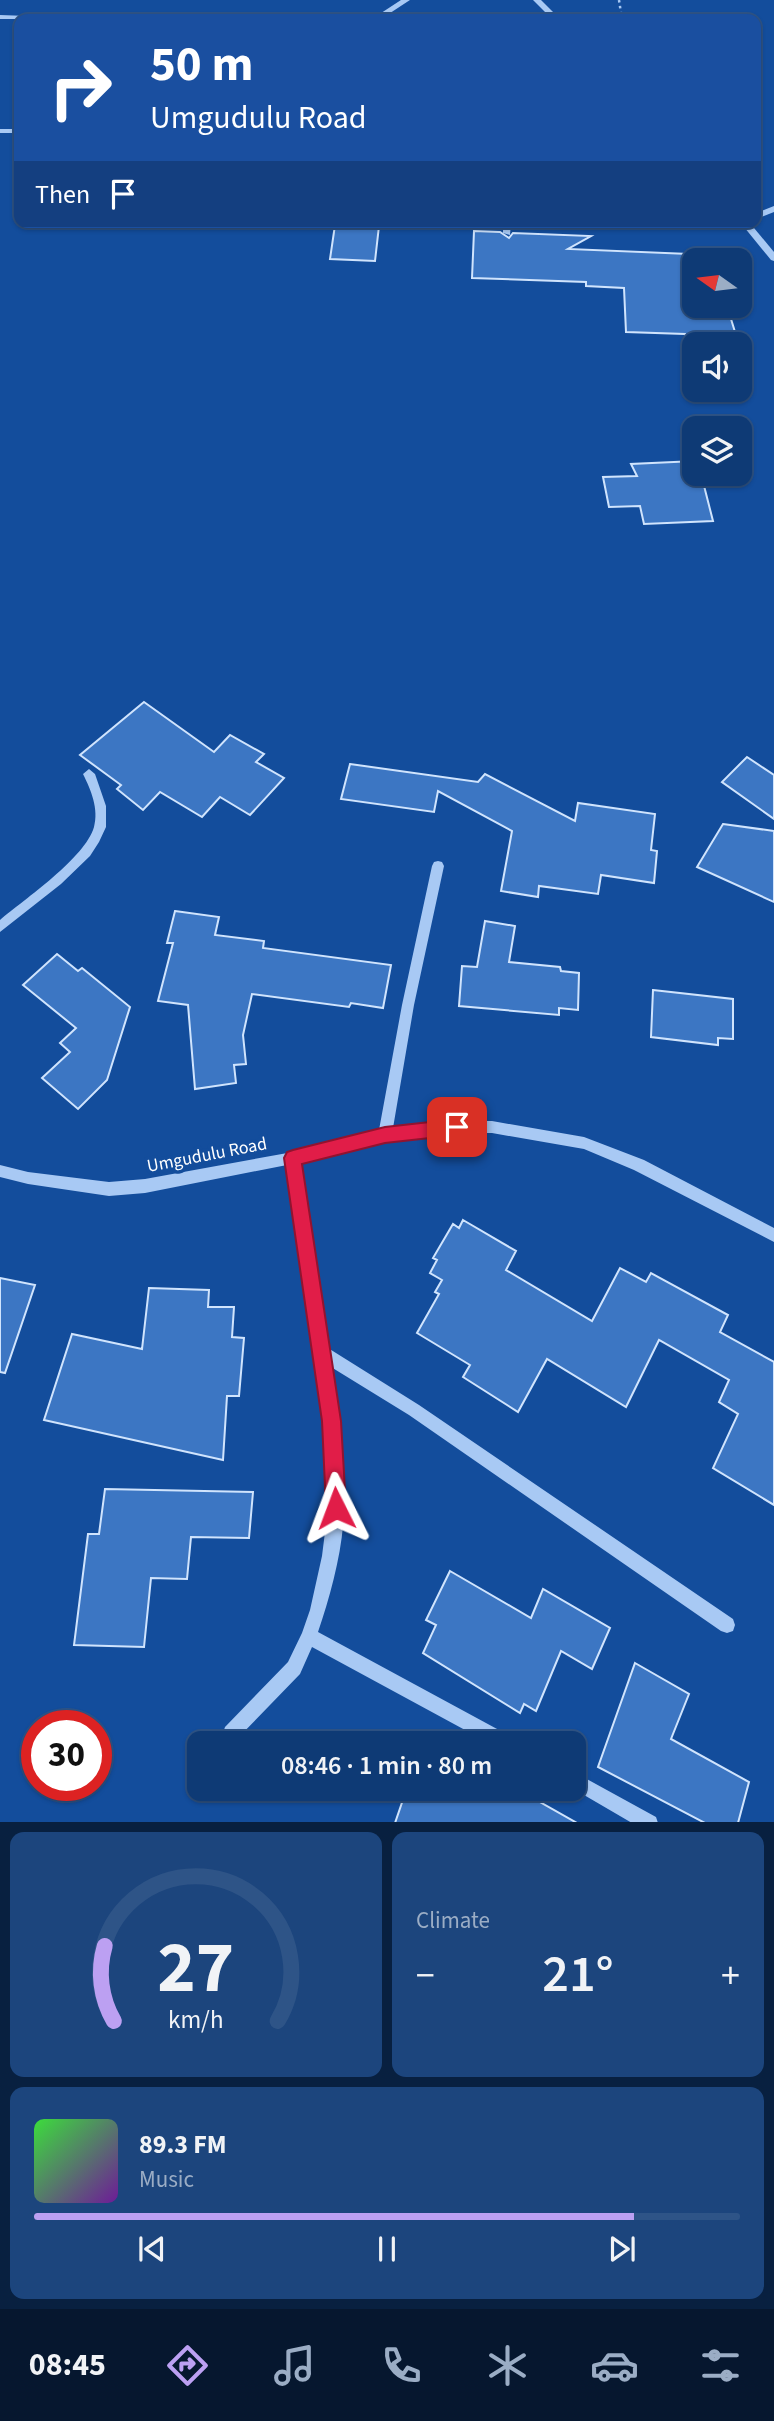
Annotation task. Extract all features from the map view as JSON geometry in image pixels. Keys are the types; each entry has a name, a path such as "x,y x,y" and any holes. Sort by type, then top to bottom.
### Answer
{"street":[{"path":"384,14 406,0"},
{"path":"537,0 550,14"},
{"path":"507,228 507,233"},
{"path":"749,228 774,258"},
{"path":"0,927 89,850 100,829 102,809 89,775"},
{"path":"385,1135 408,1005 438,866"},
{"name":"Umgudulu Road","path":"0,1171 28,1178 109,1189 145,1186 293,1158 385,1135 457,1127 492,1127 584,1143 650,1170 774,1236"},
{"path":"233,1731 294,1668 309,1636 318,1610 330,1556 336,1508 331,1421 293,1158"},
{"path":"320,1352 414,1410 727,1625"},
{"path":"309,1636 484,1731"},
{"path":"586,1787 650,1822"}],"building":[{"path":"335,228 379,228 375,261 330,259"},
{"path":"474,231 500,232 509,238 513,233 591,236 568,249 682,254 682,318 731,318 735,332 626,332 624,288 586,286 586,282 472,278"},
{"path":"682,462 682,486 704,486 713,521 644,524 640,506 609,507 603,477 637,476 631,464"},
{"path":"144,702 214,752 230,735 264,754 256,762 284,778 250,815 220,797 202,817 160,792 143,810 117,789 121,785 80,755"},
{"path":"747,757 774,775 774,819 722,782"},
{"path":"350,764 478,782 485,774 575,821 578,803 655,814 651,850 657,851 654,883 601,875 598,894 539,886 538,897 501,891 512,831 438,791 434,812 341,799"},
{"path":"723,824 774,831 774,902 697,867"},
{"path":"175,911 219,917 215,935 264,941 263,948 391,965 383,1008 351,1003 349,1007 252,994 243,1035 246,1064 234,1065 236,1083 195,1089 188,1005 158,1001 173,943 167,943"},
{"path":"485,921 515,926 509,962 560,967 561,971 579,973 578,1010 559,1008 559,1015 459,1006 462,966 477,967"},
{"path":"57,954 78,971 82,968 130,1007 107,1080 78,1109 42,1078 70,1052 60,1043 76,1028 23,985"},
{"path":"653,990 733,999 733,1039 718,1038 718,1045 651,1037"},
{"path":"463,1220 516,1251 506,1270 592,1321 620,1268 646,1282 651,1273 728,1315 720,1332 774,1362 774,1505 713,1468 738,1414 719,1402 729,1380 659,1340 626,1407 547,1359 518,1412 463,1377 470,1365 417,1333 439,1294 435,1292 442,1280 430,1273 437,1260 433,1258 453,1224 459,1228"},
{"path":"0,1278 35,1285 5,1373 0,1372"},
{"path":"149,1288 209,1290 208,1307 234,1307 232,1337 244,1338 239,1396 227,1396 223,1460 44,1420 72,1334 142,1349"},
{"path":"105,1489 253,1492 249,1538 191,1537 187,1579 151,1578 144,1647 74,1645 88,1534 99,1534"},
{"path":"450,1571 531,1618 543,1589 610,1628 592,1669 561,1651 536,1711 524,1704 520,1713 423,1653 436,1625 426,1620"},
{"path":"635,1663 689,1694 671,1739 749,1782 738,1822 703,1822 598,1767"},
{"path":"403,1801 538,1801 575,1822 395,1822"}],"route":[{"path":"336,1508 331,1421 293,1158 385,1135 457,1127"}]}
